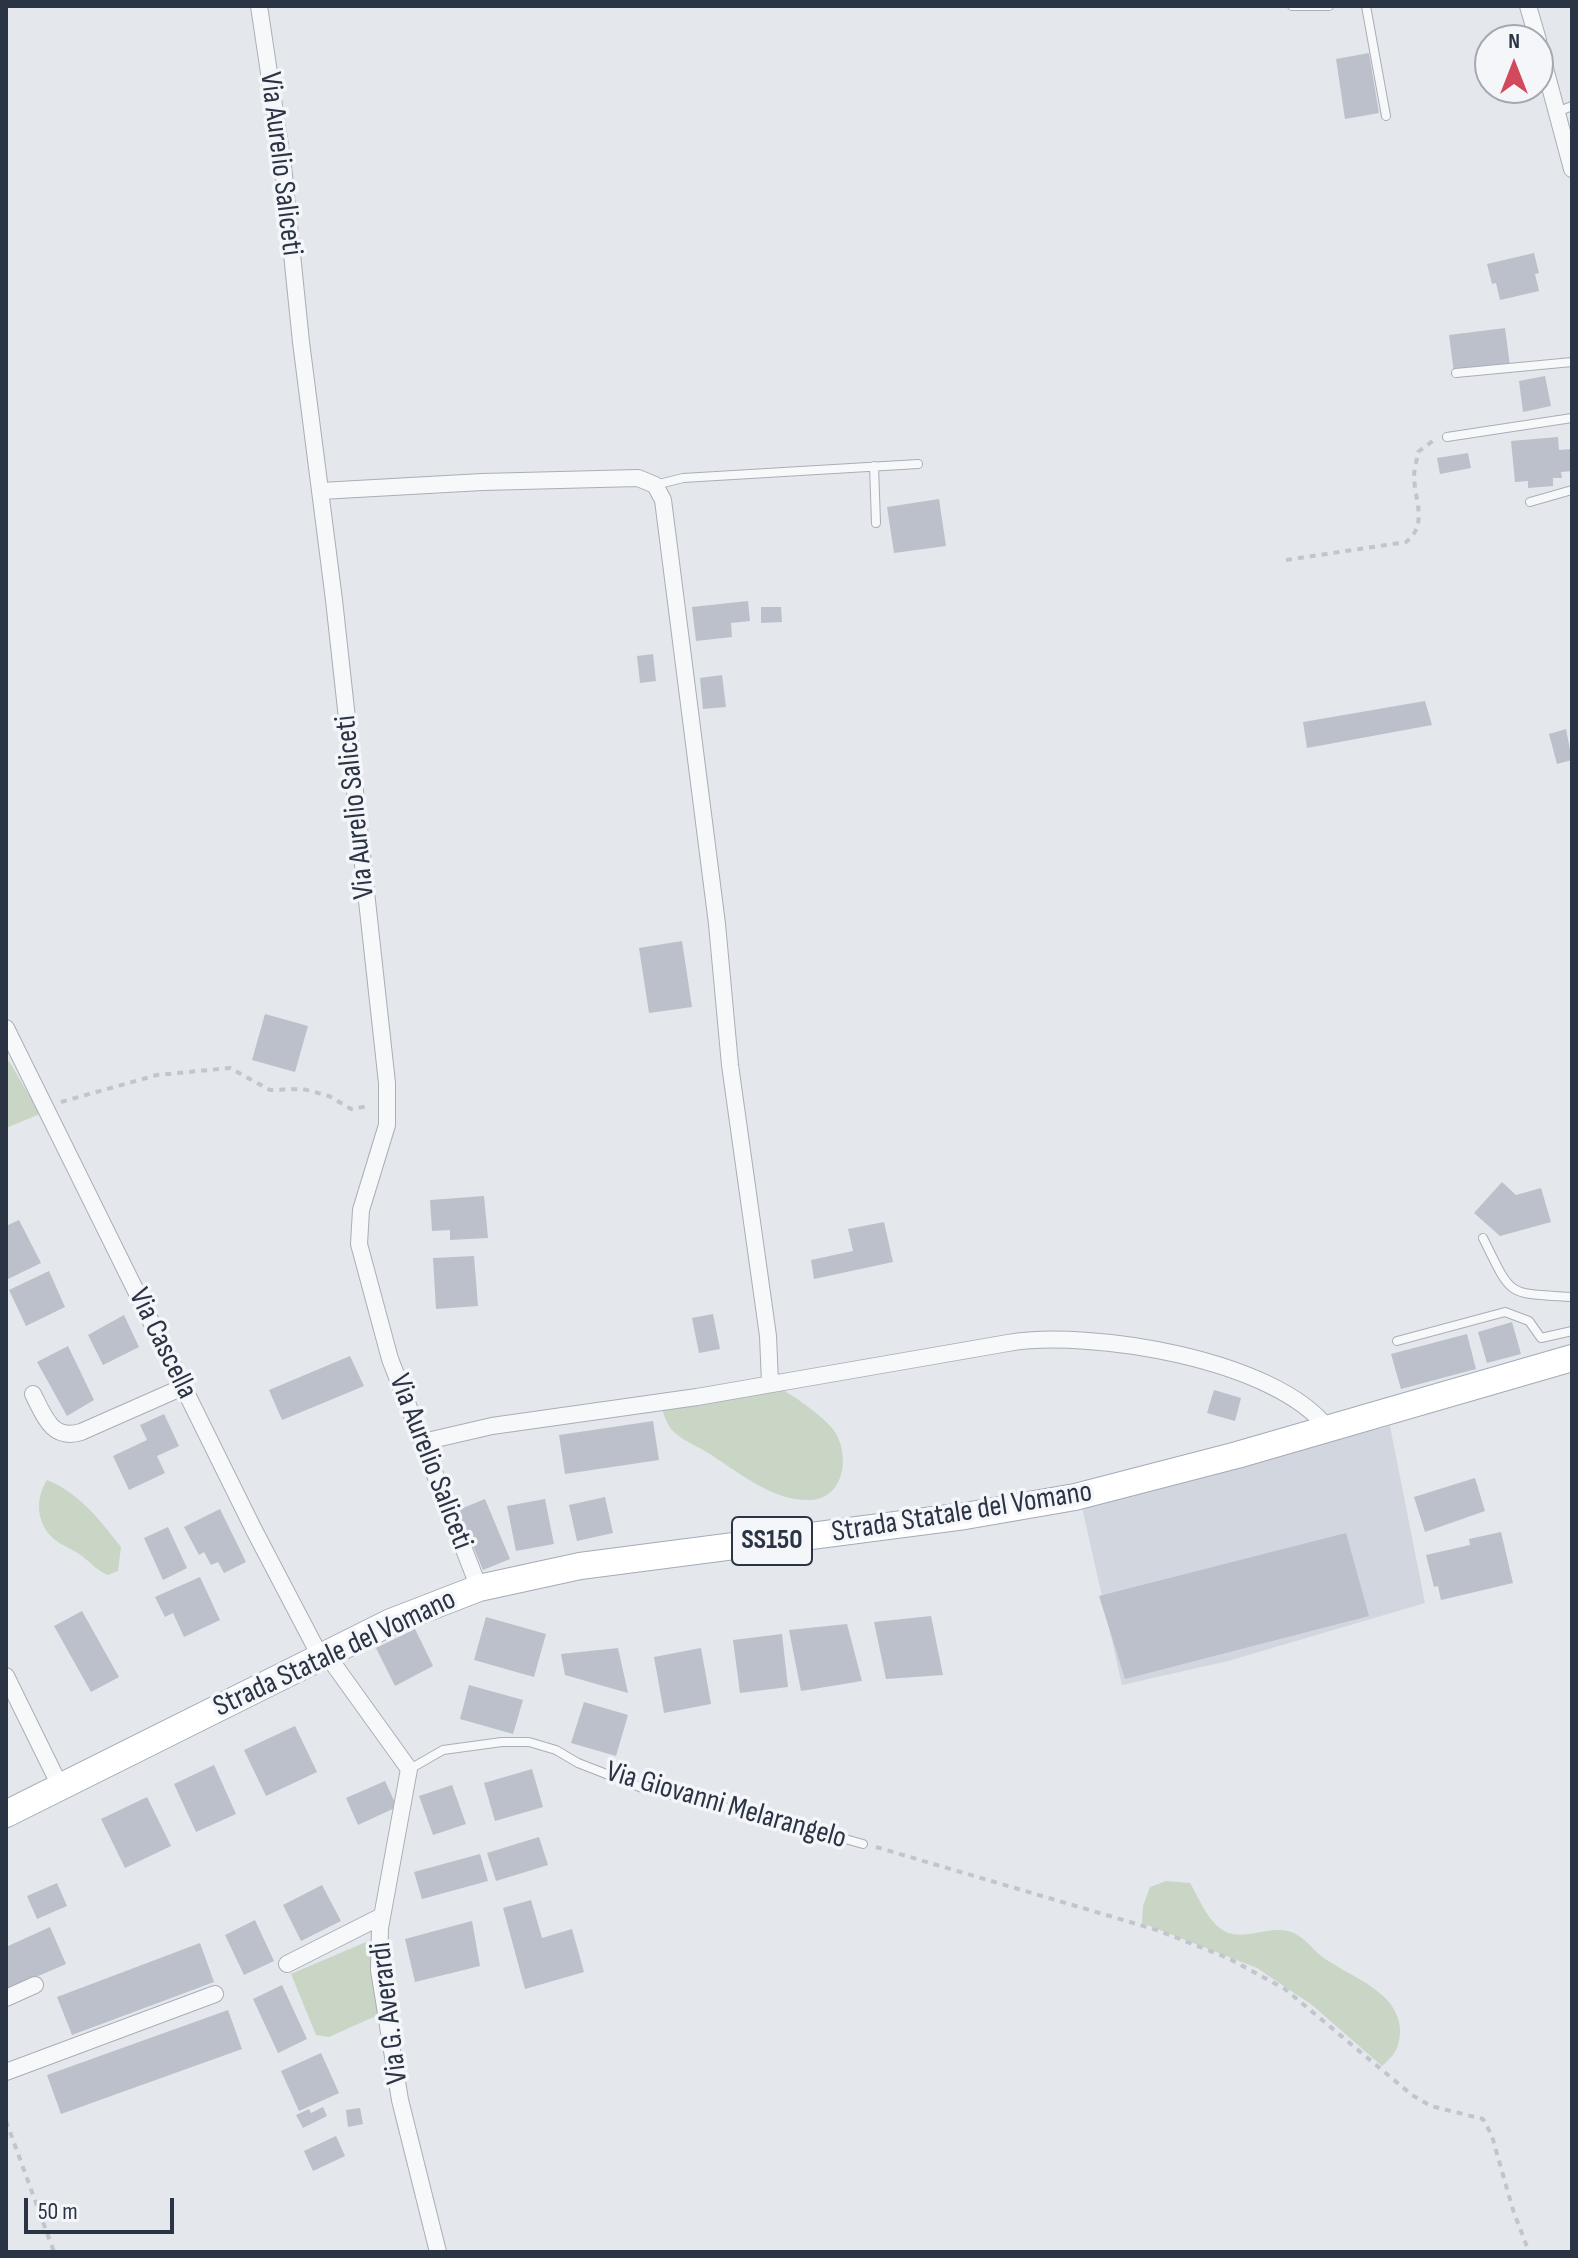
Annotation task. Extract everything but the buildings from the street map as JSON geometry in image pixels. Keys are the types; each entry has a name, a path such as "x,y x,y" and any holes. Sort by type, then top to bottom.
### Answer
{"main road":[{"name":"Strada Statale del Vomano","path":"6,1814 416,1611 479,1588 609,1562 879,1528 1045,1503 1148,1479 1572,1358"}],"street":[{"name":"Via Aurelio Saliceti","path":"259,6 283,166 388,1104 386,1135 361,1210 359,1244 390,1359 479,1588"},
{"path":"1554,83 1564,109 1572,169"},
{"path":"321,491 638,478 655,485 663,500 717,924 730,1065 768,1336 770,1383"},
{"name":"Via Cascella","path":"6,1028 183,1387 324,1656"},
{"path":"423,1442 536,1419 697,1397 1026,1340 1072,1339 1188,1357 1230,1368 1288,1395 1328,1429"},
{"path":"33,1394 52,1428 67,1435 81,1432 183,1387"},
{"path":"324,1656 409,1769"},
{"path":"6,1676 61,1788"},
{"name":"Via G. Averardi","path":"409,1769 382,1916 379,1970 389,2044 418,2178 438,2252"},
{"path":"287,1964 382,1916"},
{"path":"6,1998 35,1985"},
{"path":"6,2072 215,1994"}],"lane":[{"path":"1292,6 1329,6"},
{"path":"1366,6 1386,116"},
{"path":"1456,373 1572,362"},
{"path":"1447,437 1572,418"},
{"path":"655,485 683,478 918,464"},
{"path":"874,466 876,523"},
{"path":"1530,502 1572,490"},
{"path":"1483,1238 1507,1286 1520,1294 1572,1297"},
{"path":"1397,1341 1505,1312 1529,1321 1541,1338 1572,1331"},
{"name":"Via Giovanni Melarangelo","path":"409,1769 443,1750 502,1742 529,1742 556,1750 578,1763 645,1789 771,1818 863,1844"}],"path":[{"path":"1286,560 1406,542 1420,522 1414,474 1418,452 1434,440 1447,437"},
{"path":"46,1107 157,1075 230,1068 270,1090 303,1089 329,1096 351,1109 388,1104"},
{"path":"863,1844 1157,1930 1228,1958 1275,1981 1412,2095 1431,2106 1483,2119 1492,2136 1513,2210 1529,2252"},
{"path":"6,2121 54,2252"}],"shaded area":[{"path":"1390,1426 1425,1603 1228,1661 1122,1685 1081,1503"}],"green space":[{"path":"9,1061 40,1114 6,1128 6,1062"},
{"path":"783,1390 821,1417 838,1438 842,1449 842,1472 832,1491 823,1497 811,1500 782,1496 755,1483 677,1435 662,1410"},
{"path":"47,1480 79,1500 121,1547 118,1571 108,1575 104,1573 48,1533 39,1511 40,1495"},
{"path":"1166,1881 1190,1883 1211,1919 1228,1933 1236,1935 1280,1930 1294,1933 1327,1960 1372,1987 1391,2005 1397,2016 1400,2035 1393,2054 1382,2066 1312,2005 1257,1968 1142,1923 1143,1906 1150,1887"},
{"path":"366,1942 374,1959 378,2015 329,2037 316,2035 291,1974"}]}
